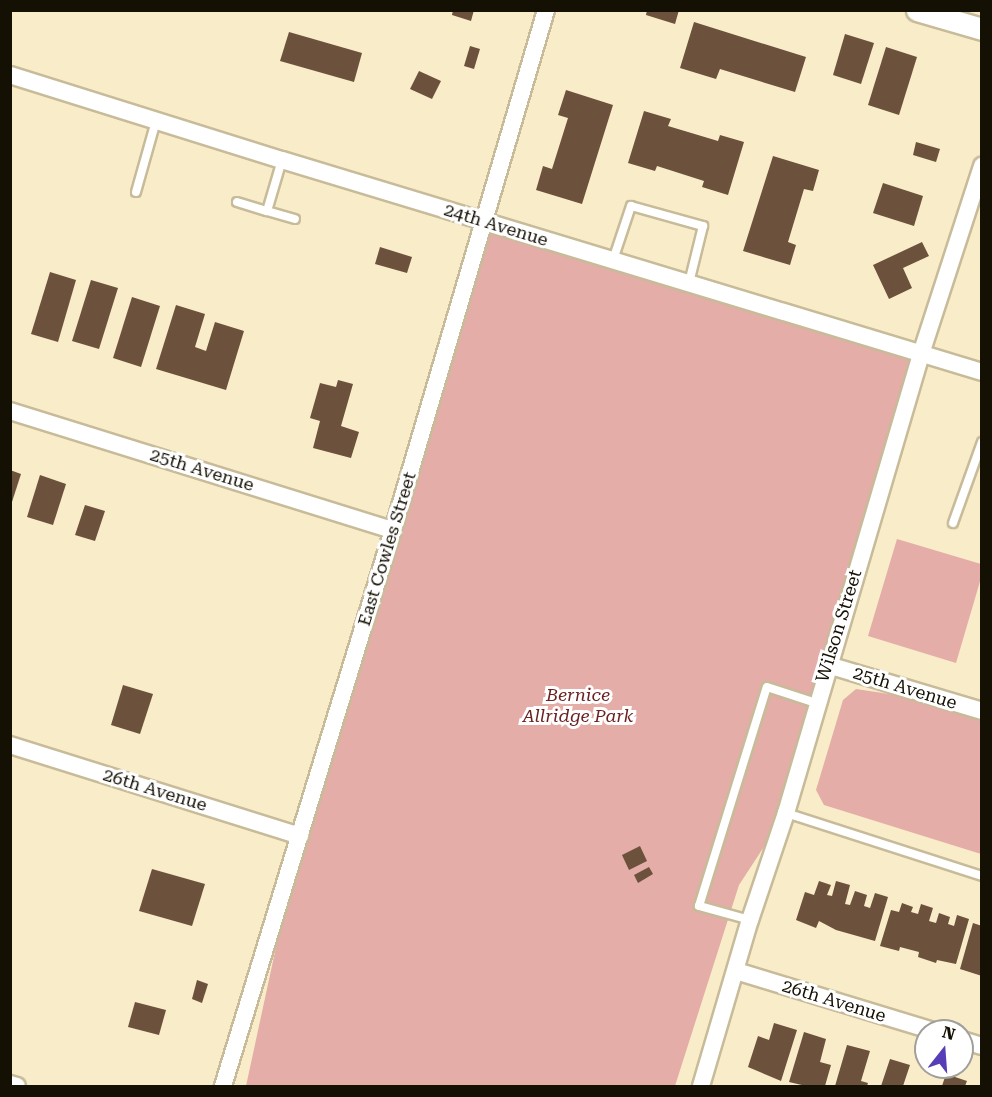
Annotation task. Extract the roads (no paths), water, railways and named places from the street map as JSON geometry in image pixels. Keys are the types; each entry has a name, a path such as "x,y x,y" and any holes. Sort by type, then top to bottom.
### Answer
{"street":[{"name":"East Cowles Street","path":"224,1086 393,530 546,10"},
{"path":"917,10 981,30"},
{"name":"24th Avenue","path":"10,75 981,372"},
{"name":"Wilson Street","path":"701,1086 750,920 786,813 816,703 921,354 981,166"},
{"name":"25th Avenue","path":"10,411 393,530"},
{"name":"25th Avenue","path":"828,665 981,711"},
{"name":"26th Avenue","path":"10,745 300,836"},
{"name":"26th Avenue","path":"736,971 914,1025"},
{"path":"10,1084 17,1086"}],"lane":[{"path":"136,192 156,121"},
{"path":"267,211 282,160"},
{"path":"237,202 295,219"},
{"path":"613,260 631,206 703,226 689,283"},
{"path":"953,523 981,442"},
{"path":"750,920 699,906 767,687 816,703"},
{"path":"786,813 981,876"}],"park label":[{"name":"Bernice Allridge Park","path":"578,706"}]}
